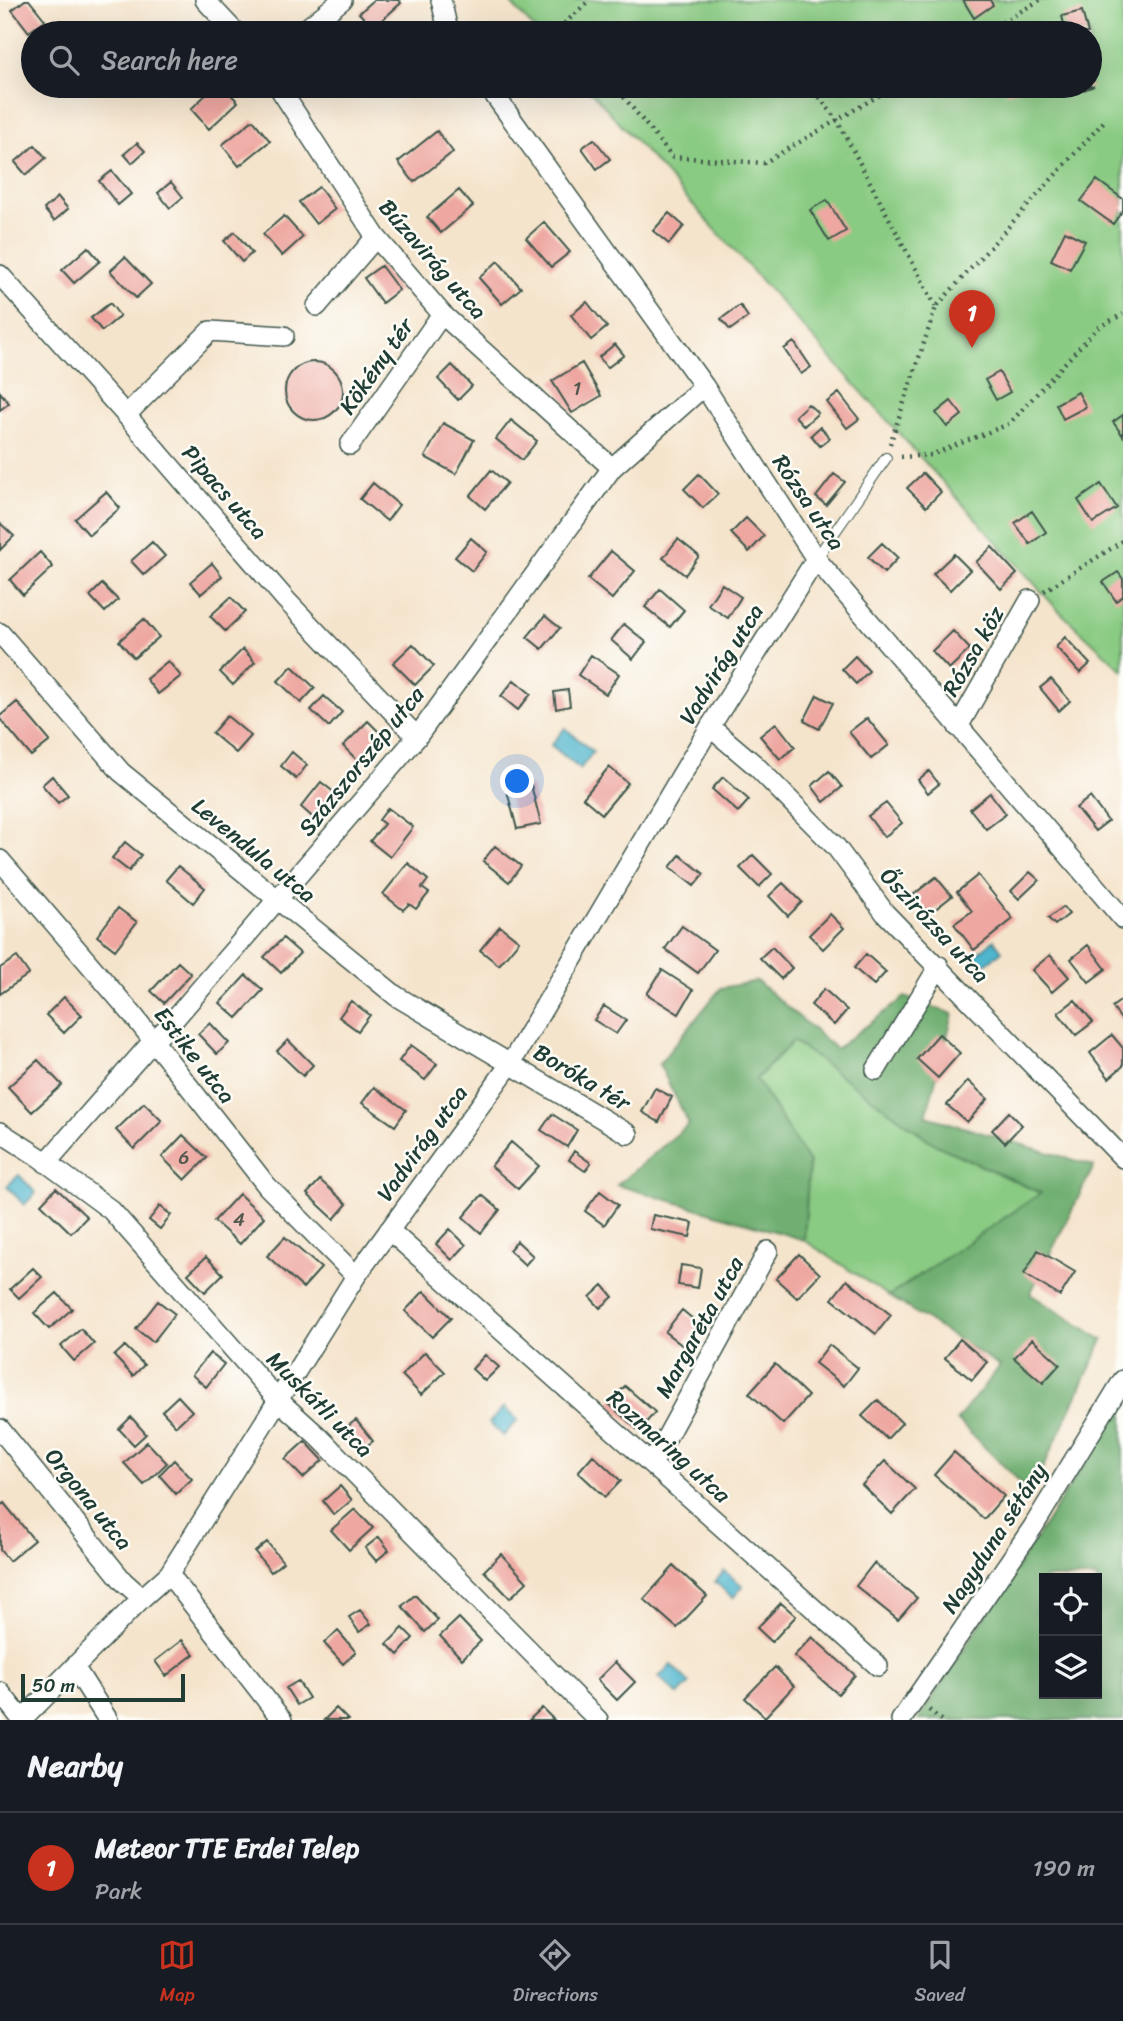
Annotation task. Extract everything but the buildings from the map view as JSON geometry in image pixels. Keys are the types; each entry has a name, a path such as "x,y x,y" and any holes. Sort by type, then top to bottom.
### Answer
{"street":[{"path":"205,0 225,21"},
{"path":"316,21 342,0"},
{"path":"441,0 446,21"},
{"name":"Búzavirág utca","path":"286,98 376,237 442,314 612,468"},
{"name":"Rózsa utca","path":"497,98 704,386 816,559 958,727 1121,912"},
{"path":"317,306 376,237"},
{"name":"Pipacs utca","path":"0,275 126,415 286,600 417,737"},
{"name":"Kökény tér","path":"350,445 442,314"},
{"path":"126,415 210,331 284,336"},
{"name":"Százszorszép utca","path":"46,1163 165,1030 417,737 612,468 704,386"},
{"name":"Vadvirág utca","path":"22,1720 169,1574 356,1276 511,1063 710,727 816,559"},
{"name":"Rózsa köz","path":"958,727 1030,600"},
{"name":"Levendula utca","path":"0,633 121,772 396,996 511,1063"},
{"name":"Őszirózsa utca","path":"710,727 755,765 836,847 885,913 1123,1158"},
{"name":"Estike utca","path":"0,860 153,1041 267,1186 356,1276"},
{"path":"876,1070 939,967"},
{"name":"Boróka tér","path":"511,1063 628,1134"},
{"name":"Muskátli utca","path":"0,1132 111,1210 277,1399 318,1437 598,1720"},
{"name":"Rozmaring utca","path":"389,1230 878,1666"},
{"name":"Margaréta utca","path":"652,1464 768,1251"},
{"name":"Nagyduna sétány","path":"901,1720 1033,1527 1123,1380"},
{"name":"Orgona utca","path":"0,1429 123,1581 142,1598"},
{"path":"169,1574 282,1720"},
{"path":"75,1668 108,1720"},
{"path":"0,1692 22,1720"}],"lane":[{"path":"816,559 886,458"}],"path":[{"path":"567,21 590,0"},
{"path":"1004,21 1040,0"},
{"path":"625,98 672,157 764,163 874,98"},
{"path":"820,98 836,120 936,307"},
{"path":"1106,119 936,307 886,458 930,456 1009,424 1097,328 1123,314"},
{"path":"1030,600 1123,541"}],"green space":[{"path":"508,0 1123,0 1123,671 1058,610 597,98 1102,98 1102,21 527,21"},
{"path":"757,981 836,1049 905,997 953,1014 926,1116 1094,1166 1030,1294 1103,1340 1031,1493 957,1420 1000,1366 889,1296 1041,1193 936,1145 793,1041 756,1079 809,1163 804,1240 617,1185 689,1124 659,1064 721,988"},
{"path":"793,1041 936,1145 1042,1194 889,1296 804,1240 809,1163 756,1079"},
{"path":"1123,1404 1123,1720 918,1720"}],"water":[{"path":"565,728 593,752 580,769 551,745"},
{"path":"994,940 1002,951 983,966 974,956"},
{"path":"19,1175 36,1193 24,1205 7,1186"},
{"path":"504,1407 518,1420 503,1436 489,1423"},
{"path":"724,1571 743,1586 733,1598 715,1582"},
{"path":"671,1665 690,1683 678,1695 659,1677"}],"place":[{"name":"Meteor TTE Erdei Telep","path":"972,348"}]}
